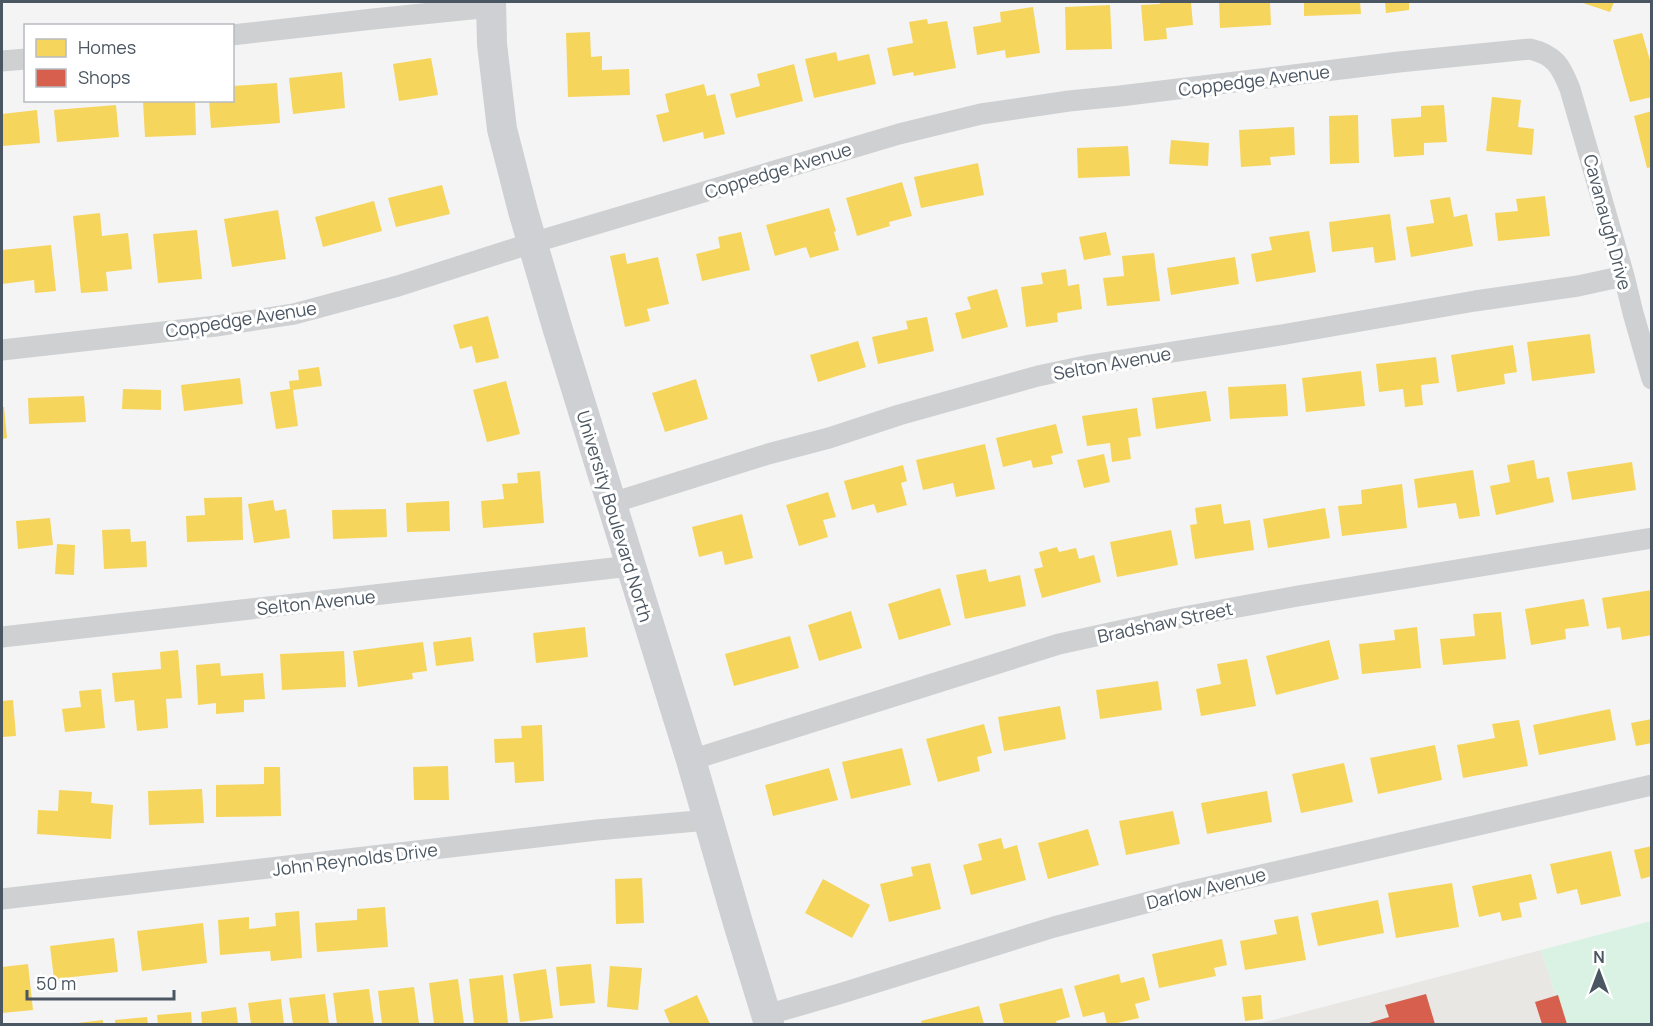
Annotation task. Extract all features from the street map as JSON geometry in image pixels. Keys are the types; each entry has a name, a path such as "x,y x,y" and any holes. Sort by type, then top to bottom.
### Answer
{"street":[{"path":"234,35 491,4"},
{"name":"University Boulevard North","path":"491,4 492,44 502,129 532,243 768,1019"},
{"name":"Coppedge Avenue","path":"2,350 216,326 294,314 398,286 532,243 899,134 981,114 1069,100 1131,95 1399,62 1530,50 1541,52 1561,67"},
{"path":"2,61 24,58"},
{"name":"Cavanaugh Drive","path":"1561,67 1578,111 1652,379"},
{"name":"Selton Avenue","path":"612,503 768,454 1038,376 1090,365 1578,286 1624,276"},
{"name":"Bradshaw Street","path":"691,760 1059,644 1178,618 1287,598 1652,538"},
{"name":"Selton Avenue","path":"2,637 631,566"},
{"name":"Darlow Avenue","path":"768,1019 839,994 1054,927 1165,898 1652,785"},
{"name":"John Reynolds Drive","path":"2,899 597,830 708,820"}],"shaded area":[{"path":"1541,950 1565,1024 1258,1024"}],"green space":[{"path":"1651,921 1651,1024 1565,1024 1541,950"}],"building: Homes":[{"path":"1160,2 1191,2 1193,25 1166,28 1167,39 1144,41 1141,5 1160,4"},
{"path":"1219,2 1270,2 1271,25 1220,28"},
{"path":"1304,2 1360,2 1361,14 1304,16"},
{"path":"1385,2 1409,2 1409,10 1386,13"},
{"path":"1580,2 1614,2 1610,12"},
{"path":"1110,5 1112,49 1066,50 1065,7"},
{"path":"1033,7 1040,53 1006,58 1005,50 977,55 973,27 1001,22 1000,12"},
{"path":"927,19 928,24 947,21 956,68 914,76 913,72 893,76 887,48 913,43 909,22"},
{"path":"590,32 591,57 602,56 602,70 629,69 630,95 568,97 566,33"},
{"path":"1642,33 1652,67 1652,97 1630,102 1613,40"},
{"path":"836,52 838,61 869,54 876,84 814,98 805,59"},
{"path":"431,58 438,95 399,101 393,64"},
{"path":"794,64 803,101 736,118 730,94 760,86 757,74"},
{"path":"342,72 345,108 293,114 289,78"},
{"path":"277,83 280,123 211,128 209,102 234,102 234,86"},
{"path":"704,84 707,96 715,94 725,134 704,139 703,132 663,142 656,115 669,112 665,94"},
{"path":"1492,97 1521,100 1518,127 1534,129 1532,155 1486,151"},
{"path":"143,102 195,102 196,135 145,137"},
{"path":"116,105 119,137 57,142 54,110"},
{"path":"1444,105 1447,142 1424,143 1424,155 1394,157 1391,119 1421,117 1421,106"},
{"path":"37,110 40,143 2,146 2,114"},
{"path":"1652,111 1652,167 1647,168 1634,116"},
{"path":"1358,115 1359,163 1330,164 1329,116"},
{"path":"1294,127 1295,155 1270,157 1271,165 1241,167 1239,130"},
{"path":"1171,140 1209,143 1208,166 1169,164"},
{"path":"1128,146 1130,176 1078,178 1077,148"},
{"path":"978,163 984,195 921,208 914,177"},
{"path":"902,182 912,216 889,222 890,226 857,236 846,198"},
{"path":"442,185 450,214 396,227 388,198"},
{"path":"1545,196 1550,236 1498,241 1495,213 1518,211 1516,199"},
{"path":"1450,197 1454,217 1467,214 1473,246 1411,257 1406,227 1434,223 1430,200"},
{"path":"374,201 382,231 323,247 315,217"},
{"path":"829,208 839,250 810,258 806,247 775,256 766,225"},
{"path":"278,210 286,259 232,267 224,219"},
{"path":"100,213 102,236 128,233 132,269 106,272 108,291 81,293 73,216"},
{"path":"1390,214 1396,260 1375,263 1373,247 1332,252 1329,222"},
{"path":"197,230 202,279 158,283 153,234"},
{"path":"1309,231 1316,272 1256,282 1251,254 1272,250 1269,237"},
{"path":"741,232 750,270 702,281 696,254 720,248 718,237"},
{"path":"1106,232 1111,255 1084,260 1079,237"},
{"path":"51,245 56,291 35,293 34,280 2,284 2,250"},
{"path":"625,253 627,264 658,257 669,304 647,309 650,321 625,327 610,256"},
{"path":"1154,253 1160,301 1107,306 1103,278 1124,276 1122,256"},
{"path":"1235,257 1239,284 1171,295 1167,268"},
{"path":"1066,269 1068,286 1079,284 1082,309 1057,313 1058,322 1026,327 1021,287 1043,284 1041,273"},
{"path":"997,289 1008,327 962,339 955,313 971,309 967,297"},
{"path":"488,316 499,358 476,363 472,346 460,349 453,325"},
{"path":"927,317 934,351 878,364 872,337 908,329 906,321"},
{"path":"1590,334 1595,373 1532,381 1527,342"},
{"path":"858,341 866,367 818,382 810,355"},
{"path":"1513,345 1517,372 1504,374 1505,384 1457,392 1451,355"},
{"path":"1436,357 1439,383 1421,385 1423,405 1405,407 1403,389 1379,392 1376,364"},
{"path":"319,367 322,386 293,390 298,426 276,429 270,392 290,389 289,381 299,380 298,370"},
{"path":"1361,371 1365,406 1306,412 1302,378"},
{"path":"240,378 243,404 184,411 181,385"},
{"path":"696,379 708,419 665,432 652,393"},
{"path":"506,381 520,434 487,442 473,390"},
{"path":"1286,384 1288,416 1230,419 1228,387"},
{"path":"123,389 161,390 161,410 122,409"},
{"path":"1206,391 1211,421 1156,429 1152,398"},
{"path":"84,396 86,422 29,424 28,398"},
{"path":"2,407 4,407 7,438 2,439"},
{"path":"1137,408 1141,436 1128,438 1131,459 1112,462 1110,443 1087,446 1082,416"},
{"path":"1056,424 1063,453 1051,456 1053,464 1033,468 1031,460 1003,467 996,438"},
{"path":"985,444 995,489 956,497 953,483 923,490 916,460"},
{"path":"1104,454 1110,482 1084,488 1077,460"},
{"path":"1534,460 1537,479 1549,477 1554,502 1496,515 1490,486 1510,482 1507,465"},
{"path":"1632,462 1636,490 1572,500 1567,472"},
{"path":"903,465 907,481 901,483 907,505 877,513 874,504 852,510 844,481"},
{"path":"1473,470 1480,516 1459,519 1456,503 1418,508 1414,479"},
{"path":"540,471 544,523 483,528 481,501 504,499 502,484 518,483 517,473"},
{"path":"1402,484 1407,528 1342,536 1338,506 1362,504 1361,490"},
{"path":"828,492 836,517 823,520 828,537 799,546 786,505"},
{"path":"242,497 243,540 187,542 186,516 205,515 204,498"},
{"path":"273,500 275,511 286,509 290,538 254,543 248,504"},
{"path":"449,501 450,531 407,532 406,503"},
{"path":"1221,504 1224,524 1250,520 1254,550 1195,559 1190,525 1197,524 1195,508"},
{"path":"1325,508 1330,538 1268,548 1263,519"},
{"path":"386,509 387,537 333,539 332,510"},
{"path":"742,514 753,558 725,565 722,551 699,557 692,527"},
{"path":"50,518 53,545 18,549 16,521"},
{"path":"130,529 131,542 146,541 147,567 104,569 102,530"},
{"path":"1171,530 1178,565 1117,577 1110,542"},
{"path":"57,544 75,545 74,575 55,574"},
{"path":"1057,547 1059,552 1076,548 1079,559 1094,555 1101,582 1042,598 1034,569 1043,567 1039,552"},
{"path":"986,569 989,582 1020,575 1026,606 965,619 956,575"},
{"path":"940,588 951,625 899,640 888,604"},
{"path":"1652,590 1652,635 1622,640 1620,627 1607,629 1602,598"},
{"path":"1584,599 1589,626 1565,629 1566,639 1531,645 1525,609"},
{"path":"851,611 862,648 819,661 808,625"},
{"path":"1501,612 1506,659 1443,665 1440,639 1475,636 1473,614"},
{"path":"585,627 588,657 536,663 533,633"},
{"path":"1417,627 1421,668 1362,674 1359,644 1395,640 1394,630"},
{"path":"790,636 799,668 734,686 725,654"},
{"path":"471,637 474,661 436,666 433,642"},
{"path":"1329,640 1339,679 1276,695 1266,656"},
{"path":"423,642 427,671 412,673 413,679 358,687 353,651"},
{"path":"178,650 182,698 166,699 168,728 137,731 134,700 115,702 112,673 161,669 160,652"},
{"path":"344,651 346,687 282,690 280,654"},
{"path":"1247,659 1256,706 1201,716 1196,689 1221,684 1217,664"},
{"path":"220,663 221,676 263,673 265,699 244,700 244,712 216,714 216,703 198,705 196,665"},
{"path":"1158,681 1162,710 1100,719 1096,690"},
{"path":"101,689 105,728 65,732 62,709 81,707 79,691"},
{"path":"13,700 16,736 2,737 2,701"},
{"path":"1060,706 1066,739 1004,751 998,717"},
{"path":"1610,709 1616,740 1539,755 1533,725"},
{"path":"1652,719 1652,743 1636,746 1631,723"},
{"path":"1519,720 1528,766 1463,778 1457,745 1495,738 1492,724"},
{"path":"984,724 992,753 977,757 980,771 938,782 926,739"},
{"path":"542,725 544,781 515,783 514,762 495,763 494,739 522,738 521,726"},
{"path":"1435,745 1442,780 1378,794 1370,758"},
{"path":"902,748 911,785 851,799 842,762"},
{"path":"1344,763 1353,802 1301,813 1292,774"},
{"path":"448,766 449,800 414,800 413,767"},
{"path":"264,767 280,767 281,816 216,817 216,785 264,784"},
{"path":"829,768 838,800 773,816 765,785"},
{"path":"202,789 204,823 149,825 148,791"},
{"path":"59,790 92,792 91,803 113,805 111,839 37,834 38,810 58,811"},
{"path":"1267,791 1272,822 1207,834 1201,803"},
{"path":"1173,811 1180,844 1126,855 1119,821"},
{"path":"1088,829 1099,865 1048,879 1038,843"},
{"path":"1001,838 1004,849 1017,845 1026,880 971,895 963,865 982,860 978,844"},
{"path":"1652,846 1652,876 1641,879 1634,850"},
{"path":"1611,851 1621,896 1581,905 1577,889 1557,894 1550,864"},
{"path":"930,863 941,909 889,922 880,884 913,876 911,867"},
{"path":"1531,874 1537,899 1519,903 1522,917 1502,921 1500,912 1479,917 1472,886"},
{"path":"642,878 644,923 616,924 615,879"},
{"path":"823,879 870,905 852,938 805,913"},
{"path":"1452,883 1459,927 1396,938 1388,893"},
{"path":"1378,900 1384,933 1318,946 1311,913"},
{"path":"385,907 388,947 317,952 315,923 357,920 357,909"},
{"path":"299,911 302,958 271,961 270,951 220,955 218,920 249,917 249,929 276,926 275,913"},
{"path":"1298,916 1306,960 1245,970 1240,941 1277,934 1274,920"},
{"path":"203,923 207,963 142,971 137,931"},
{"path":"114,938 118,972 54,979 50,946"},
{"path":"1222,939 1227,965 1214,968 1216,976 1159,988 1152,954"},
{"path":"28,964 33,1010 2,1013 2,967"},
{"path":"591,964 595,1003 560,1006 556,967"},
{"path":"610,966 642,968 638,1010 607,1007"},
{"path":"546,969 553,1018 520,1022 513,974"},
{"path":"1119,974 1121,983 1144,977 1150,1000 1135,1004 1139,1018 1107,1024 1104,1012 1083,1017 1074,986"},
{"path":"503,975 508,1023 474,1024 469,979"},
{"path":"458,979 464,1024 434,1024 429,983"},
{"path":"414,987 419,1024 382,1024 378,991"},
{"path":"1062,988 1070,1017 1056,1021 1057,1024 1004,1024 999,1004"},
{"path":"369,989 374,1024 337,1024 333,993"},
{"path":"325,994 329,1024 293,1024 289,998"},
{"path":"697,995 710,1024 670,1024 664,1010"},
{"path":"1261,995 1263,1019 1245,1021 1242,997"},
{"path":"281,999 284,1024 251,1024 248,1003"},
{"path":"979,1006 984,1024 922,1024 921,1021"},
{"path":"236,1007 238,1024 202,1024 201,1012"},
{"path":"191,1012 192,1024 158,1024 157,1015"},
{"path":"147,1017 148,1024 115,1024 115,1020"},
{"path":"103,1020 103,1024 78,1024 78,1023"}],"building: Shops":[{"path":"1426,994 1435,1024 1366,1024 1389,1017 1385,1005"},
{"path":"1558,995 1567,1024 1542,1024 1535,1002"}]}
